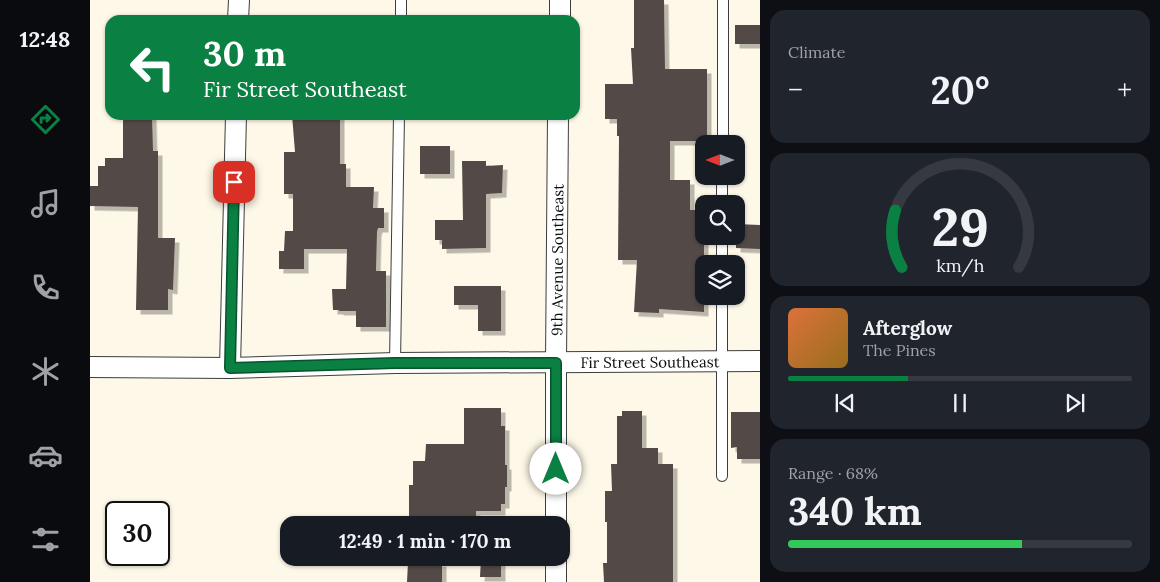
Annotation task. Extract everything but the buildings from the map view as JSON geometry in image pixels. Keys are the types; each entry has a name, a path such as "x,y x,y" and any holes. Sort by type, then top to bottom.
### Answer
{"street":[{"path":"238,15 239,0"},
{"path":"560,0 560,15"},
{"path":"230,368 236,120"},
{"name":"9th Avenue Southeast","path":"556,516 558,120"},
{"name":"Fir Street Southeast","path":"90,367 230,368 395,363 760,361"},
{"path":"556,566 556,582"}],"lane":[{"path":"401,0 401,15"},
{"path":"723,135 724,0"},
{"path":"395,363 399,120"},
{"path":"722,305 722,476"}],"route":[{"path":"234,182 230,368 395,363 556,363 556,469"}]}
